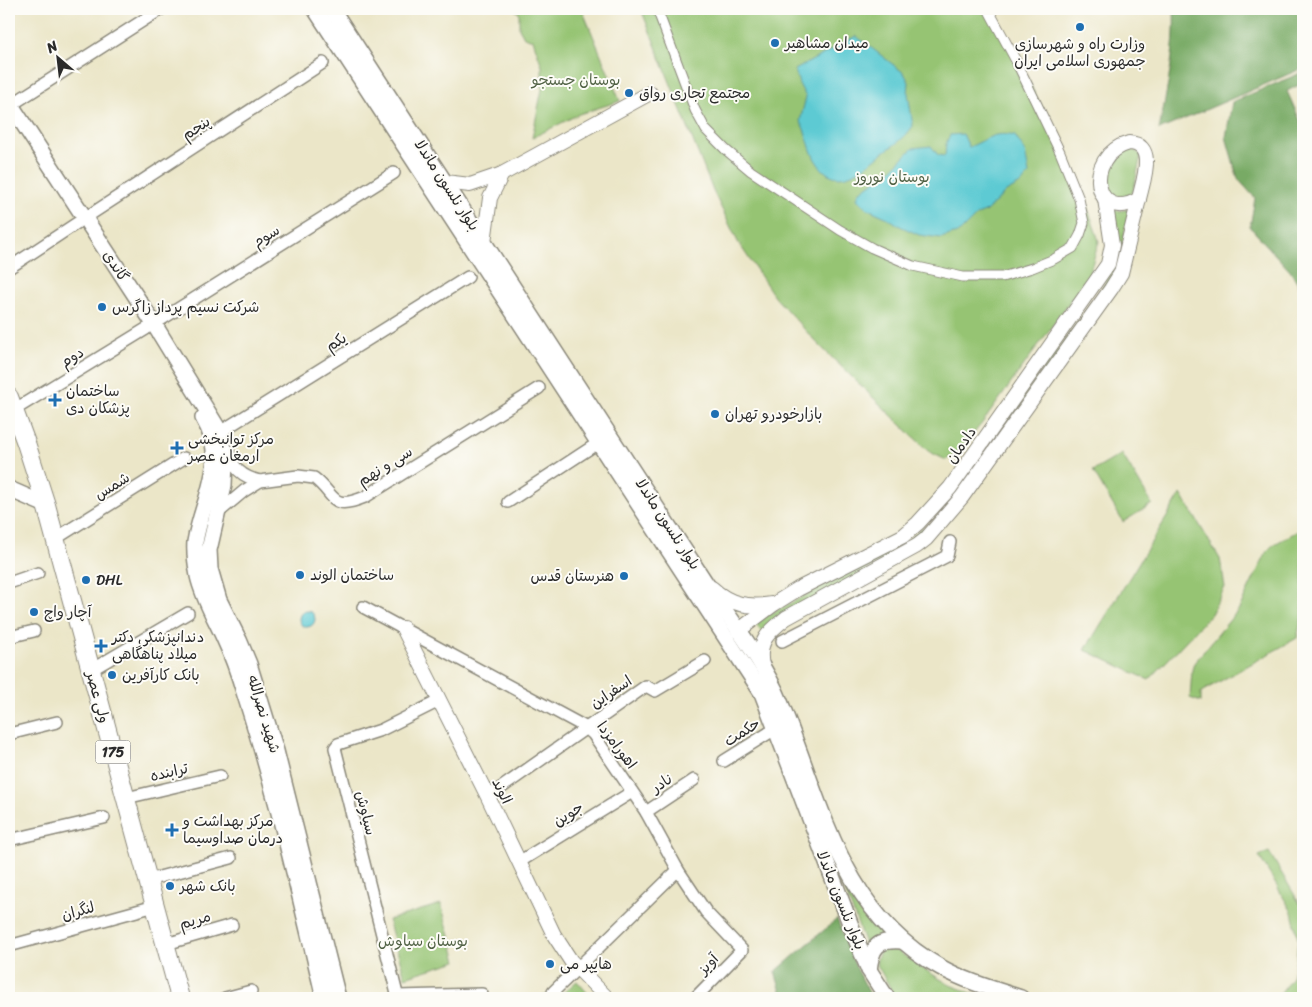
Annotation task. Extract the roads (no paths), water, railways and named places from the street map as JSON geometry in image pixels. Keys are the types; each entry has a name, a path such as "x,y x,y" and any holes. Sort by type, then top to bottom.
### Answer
{"main road":[{"name":"بلوار نلسون ماندلا","path":"315,9 762,693 824,838 845,866 867,903 903,941 926,958 957,976 1021,998"},
{"name":"بلوار نلسون ماندلا","path":"332,9 705,582 762,666 782,710 824,838 830,872 869,970 887,998"},
{"name":"گاندی","path":"9,108 150,326 204,421 218,435"},
{"name":"ولی عصر","path":"11,403 56,540 180,998"},
{"name":"شهید نصرالله","path":"218,435 225,478 219,512 209,550 212,577 219,600 239,640 254,680 278,760 338,998"},
{"name":"شهید نصرالله","path":"218,435 214,450 213,478 195,543 195,560 199,580 208,603 237,667 267,763 324,998"},
{"path":"9,489 46,505"},
{"path":"738,631 744,653 762,693"},
{"path":"830,872 831,868 836,864 839,863 845,866"},
{"path":"869,970 875,946 888,940 903,941"}],"street":[{"path":"9,108 161,9"},
{"path":"657,9 694,107 706,130 751,171 840,230 872,248 913,266 963,277 1002,277 1032,268 1054,259 1073,248 1084,223 1079,199 1060,152 1015,59 988,9"},
{"name":"پنجم","path":"9,268 323,63"},
{"path":"445,182 470,185 502,174 650,93"},
{"path":"762,666 760,650 768,634 778,624 917,546 968,490 1045,383 1121,273 1139,199 1146,165 1146,153 1143,147 1137,143 1129,143 1116,148 1104,160 1099,174 1100,187 1105,199 1113,204 1121,206 1139,199"},
{"name":"سوم","path":"150,326 394,173"},
{"path":"484,242 490,198 502,174"},
{"name":"دادمان","path":"738,631 774,604 819,578 903,536 918,523 950,488 1108,264 1112,245 1105,199"},
{"name":"یکم","path":"218,435 468,277"},
{"name":"دوم","path":"11,403 150,326"},
{"name":"سی و نهم","path":"219,512 244,491 260,481 298,476 311,477 318,481 336,501 352,502 365,497 538,388"},
{"path":"218,435 227,443 230,458 235,467 244,475 260,481"},
{"path":"508,502 598,443"},
{"name":"شمس","path":"56,540 184,458"},
{"path":"936,503 947,515"},
{"path":"782,641 948,556 950,542"},
{"path":"9,583 38,573"},
{"path":"705,582 720,595 734,603 758,607 774,604"},
{"path":"363,607 403,628"},
{"path":"91,670 188,613"},
{"name":"الوند","path":"403,628 488,797 554,935 571,961 607,998"},
{"name":"اهورامزدا","path":"403,628 586,727 598,740 646,812 678,870 706,912 742,950"},
{"path":"9,637 34,631"},
{"name":"اسفراین","path":"586,727 646,686 655,691 705,661"},
{"name":"سیاوش","path":"398,997 334,748 338,744 381,730 439,701"},
{"path":"9,734 57,722"},
{"path":"488,797 586,727"},
{"name":"حکمت","path":"724,761 776,729"},
{"name":"ترابنده","path":"126,798 220,776"},
{"name":"نادر","path":"646,812 694,780"},
{"name":"جوین","path":"519,862 632,792"},
{"path":"9,840 104,818"},
{"path":"148,880 231,858"},
{"path":"553,992 678,870"},
{"name":"لنگران","path":"9,946 155,906"},
{"name":"مریم","path":"166,944 232,925"},
{"name":"آویز","path":"696,998 742,950"},
{"path":"224,998 251,991"},
{"path":"398,997 482,994"}],"water":[{"path":"856,36 904,73 909,82 908,93 913,126 900,141 860,170 843,177 834,176 826,172 818,164 810,149 800,121 806,97 799,84 795,70"},
{"path":"963,134 969,147 996,135 1015,136 1025,151 1029,174 1022,183 1006,192 985,212 977,215 960,232 941,238 919,235 868,209 857,199 859,192 893,168 913,148 931,146 938,155 945,156 946,144 950,135"},
{"path":"307,611 313,613 315,619 313,625 307,627 301,625 299,619 301,613"}],"place":[{"name":"وزارت راه و شهرسازی جمهوری اسلامی ایران","path":"1080,27"},
{"name":"میدان مشاهیر","path":"775,43"},
{"name":"مجتمع تجاری رواق","path":"629,93"},
{"name":"شرکت نسیم پرداز زاگرس","path":"102,307"},
{"name":"ساختمان پزشکان دی","path":"55,400"},
{"name":"بازارخودرو تهران","path":"715,414"},
{"name":"مرکز توانبخشی ارمغان عصر","path":"177,448"},
{"name":"ساختمان الوند","path":"300,575"},
{"name":"هنرستان قدس","path":"624,576"},
{"name":"DHL","path":"86,580"},
{"name":"آچار واچ","path":"34,612"},
{"name":"دندانپزشکی دکتر میلاد پناهگاهی","path":"101,646"},
{"name":"بانک کارآفرین","path":"112,675"},
{"name":"مرکز بهداشت و درمان صداوسیما","path":"172,830"},
{"name":"بانک شهر","path":"170,886"},
{"name":"هایپر می","path":"550,964"}],"park label":[{"name":"بوستان جستجو","path":"576,80"},
{"name":"بوستان نوروز","path":"892,177"},
{"name":"بوستان سیاوش","path":"423,941"}]}
